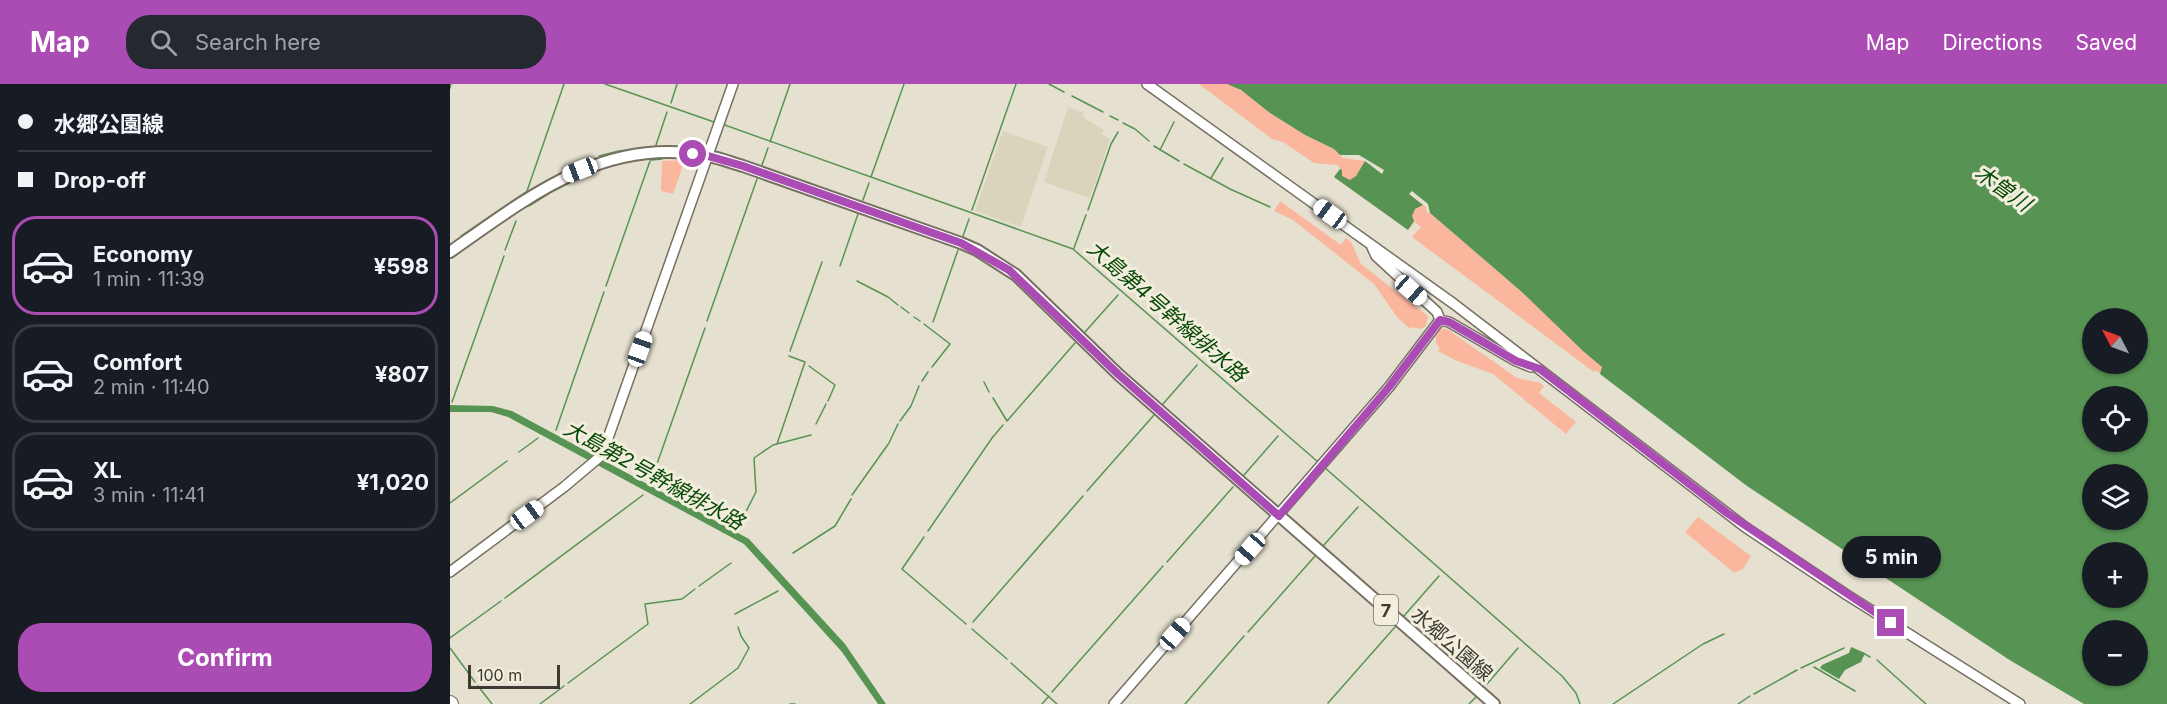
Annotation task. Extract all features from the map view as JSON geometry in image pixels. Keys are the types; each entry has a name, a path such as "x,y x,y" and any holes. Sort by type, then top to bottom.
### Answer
{"main road":[{"name":"水郷公園線","path":"450,252 549,186 592,165 644,154 668,153 708,156 743,166 961,243 1009,270 1119,375 1494,704"}],"street":[{"path":"450,572 601,457 733,84"},
{"path":"1147,84 1370,243 1540,369 1745,526 1856,601 2019,704"},
{"path":"1370,243 1376,256 1437,312 1440,320"},
{"path":"1114,704 1322,466 1389,387 1440,320"},
{"path":"1440,320 1449,322 1516,361 1540,369"}],"shaded area":[{"path":"1199,84 1230,84 1305,135 1334,149 1343,158 1365,161 1378,172 1376,176 1426,207 1427,213 1430,213 1523,293 1611,357 1612,382 1596,370 1594,372 1412,237 1421,227 1415,222 1408,230 1334,177 1340,169 1338,165 1314,163 1283,142 1272,139"},
{"path":"1068,107 1084,113 1083,117 1104,130 1102,134 1110,139 1090,198 1044,182"},
{"path":"1003,131 1048,147 1021,227 975,211"},
{"path":"685,160 673,194 661,191 662,161"},
{"path":"1280,201 1341,245 1346,238 1351,242 1361,264 1428,316 1426,326 1421,329 1411,327 1410,329 1397,317 1374,284 1293,220 1274,211"},
{"path":"1442,329 1447,329 1517,378 1540,383 1544,386 1539,393 1576,422 1566,434 1493,374 1438,351 1440,349 1436,338 1437,333"},
{"path":"1698,517 1751,556 1743,569 1734,573 1685,532"}],"water":[{"name":"木曽川","path":"1227,84 2167,84 2167,704 2084,704 2008,659 1747,486 1600,374 1602,367 1523,293 1430,213 1428,204 1412,191 1409,194 1423,205 1415,209 1412,216 1414,221 1408,230 1334,177 1340,169 1342,176 1350,180 1356,176 1365,161 1382,174 1384,170 1359,155 1340,155 1334,149 1305,135 1270,113 1241,90"},
{"path":"450,405 493,406 512,411 749,539 845,644 886,704 878,704 842,652 744,544 508,417 491,412 450,412"},
{"path":"1851,647 1865,653 1861,662 1845,670 1839,679 1820,668 1849,653"}],"waterway":[{"path":"450,88 451,84"},
{"path":"527,191 564,84"},
{"name":"大島第4号幹線排水路","path":"605,84 714,122"},
{"path":"671,103 677,84"},
{"path":"770,142 790,84"},
{"path":"871,177 904,84"},
{"path":"972,210 1016,84"},
{"path":"1049,84 1064,92"},
{"path":"1072,96 1103,112"},
{"path":"656,145 667,112"},
{"path":"1110,116 1118,120"},
{"path":"1160,150 1174,122"},
{"path":"1123,123 1135,129 1149,141"},
{"name":"大島第4号幹線排水路","path":"722,124 1073,249 1318,462"},
{"path":"1088,210 1111,144 1118,132"},
{"path":"1154,146 1179,161"},
{"path":"599,156 654,147"},
{"path":"762,165 768,148"},
{"path":"1211,178 1223,158"},
{"path":"570,168 592,159"},
{"path":"651,160 662,159"},
{"path":"606,286 650,161"},
{"path":"1184,164 1270,207"},
{"path":"529,206 585,175"},
{"path":"707,321 757,179"},
{"path":"863,200 869,183"},
{"path":"461,236 526,192"},
{"path":"840,266 858,214"},
{"path":"1074,248 1086,215"},
{"path":"963,236 969,219"},
{"path":"505,250 516,221"},
{"path":"933,322 958,250"},
{"path":"452,402 504,256"},
{"path":"790,351 822,262"},
{"path":"857,281 888,297 898,305"},
{"name":"大島第2号幹線排水路","path":"556,430 604,292"},
{"path":"1085,332 1118,295"},
{"path":"901,307 909,313"},
{"path":"914,317 920,321"},
{"path":"924,324 950,344 932,367"},
{"name":"大島第2号幹線排水路","path":"652,478 705,328"},
{"path":"993,398 1007,421 1075,343"},
{"path":"777,444 805,362 789,356"},
{"path":"1163,404 1197,365"},
{"path":"809,366 835,385 828,401"},
{"path":"922,381 928,372"},
{"path":"984,382 989,392"},
{"path":"900,421 911,406 919,386"},
{"path":"816,424 826,404"},
{"path":"1087,491 1154,415"},
{"path":"852,495 889,443 898,424"},
{"path":"928,531 1003,425"},
{"name":"大島第2号幹線排水路","path":"739,525 756,492 754,458 773,445 811,435"},
{"path":"1244,475 1278,436"},
{"path":"519,452 538,438"},
{"path":"450,503 507,461"},
{"name":"大島第4号幹線排水路","path":"1324,467 1562,676 1576,693 1580,704"},
{"path":"1167,562 1233,487"},
{"name":"大島第2号幹線排水路","path":"505,598 643,495"},
{"path":"973,622 1083,496"},
{"path":"793,553 835,526 851,499"},
{"path":"1323,546 1358,507"},
{"path":"924,537 902,569 966,624"},
{"path":"1248,632 1315,556"},
{"path":"699,586 731,563"},
{"path":"1052,692 1163,566"},
{"path":"1403,617 1439,576"},
{"path":"568,683 648,624 645,604 682,599 695,589"},
{"path":"735,614 778,591"},
{"path":"450,638 501,601"},
{"path":"690,704 738,668 749,648 738,627"},
{"path":"1328,703 1395,627"},
{"path":"972,629 1007,659"},
{"path":"1613,704 1703,644 1724,634"},
{"path":"1185,704 1244,636"},
{"path":"450,648 475,682"},
{"path":"1487,684 1518,648"},
{"path":"1801,668 1844,648"},
{"path":"1863,653 1870,657"},
{"path":"1877,660 1926,704"},
{"path":"1011,663 1057,704"},
{"path":"1814,667 1855,691"},
{"path":"1754,694 1797,670"},
{"path":"478,686 492,704"},
{"path":"540,704 564,686"},
{"path":"1042,704 1049,696"},
{"path":"1738,704 1750,696"},
{"path":"1469,704 1476,697"},
{"path":"790,704 795,704"}],"route":[{"path":"693,154 743,166 977,250 1016,275 1119,375 1279,516 1389,387 1440,320 1449,322 1516,361 1540,369 1708,500 1891,623"}]}
